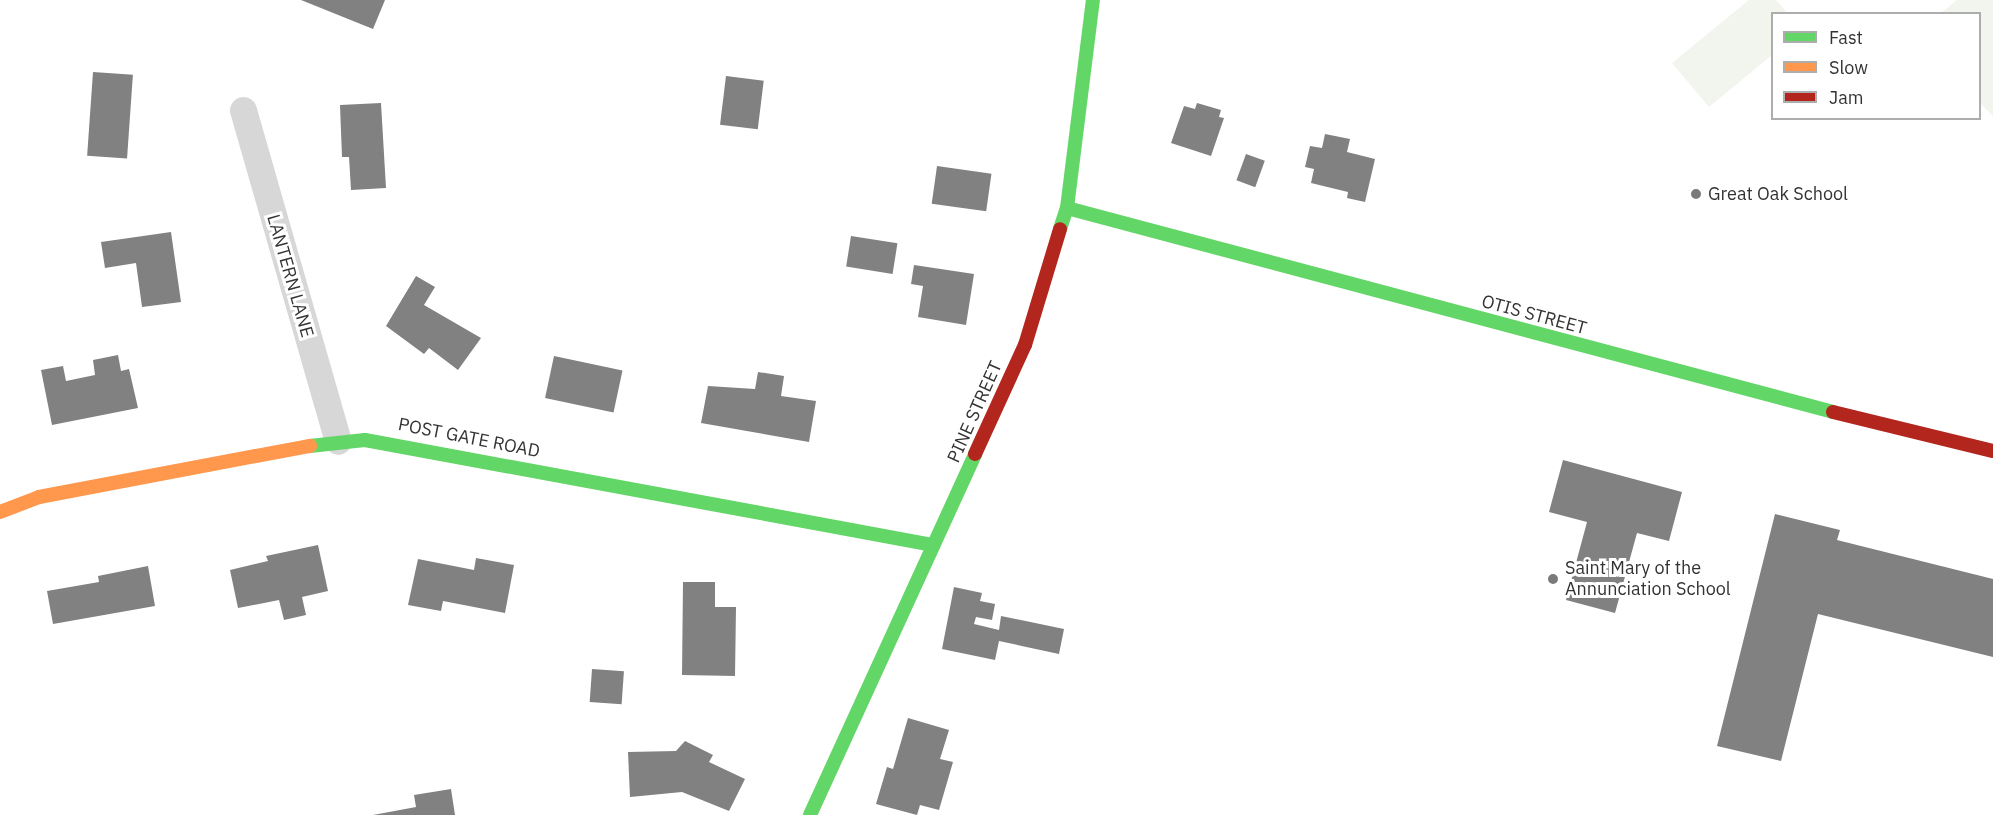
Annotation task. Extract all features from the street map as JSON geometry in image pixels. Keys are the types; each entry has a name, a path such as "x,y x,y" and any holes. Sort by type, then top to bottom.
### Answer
{"street":[{"name":"PINE STREET","path":"810,815 1025,345 1067,208 1093,0"},
{"name":"LANTERN LANE","path":"243,110 338,441"},
{"name":"OTIS STREET","path":"1067,208 1798,404 1993,451"},
{"name":"POST GATE ROAD","path":"0,512 39,497 338,441 393,442 933,545"}],"shaded area":[{"path":"1749,0 1776,0 1786,12 1771,12 1771,56 1709,107 1672,63"},
{"path":"1957,0 1993,0 1993,116 1981,104 1981,12 1942,12"}],"building":[{"path":"301,0 385,0 373,29"},
{"path":"93,72 133,75 127,159 87,156"},
{"path":"726,76 764,81 758,129 720,125"},
{"path":"381,103 386,188 351,190 349,157 342,157 340,105"},
{"path":"1197,103 1221,110 1219,117 1224,118 1211,156 1171,143 1184,106 1195,109"},
{"path":"1325,134 1350,139 1347,152 1375,159 1365,202 1347,198 1348,192 1311,183 1314,169 1305,167 1310,146 1322,148"},
{"path":"1246,154 1265,161 1255,187 1236,180"},
{"path":"937,166 991,174 986,211 932,204"},
{"path":"171,232 181,302 142,307 136,263 105,268 101,242"},
{"path":"851,236 897,243 893,274 846,267"},
{"path":"914,265 974,274 966,325 918,317 923,286 911,284"},
{"path":"416,276 435,287 424,305 481,338 458,370 429,348 424,354 386,326"},
{"path":"118,355 121,371 129,369 138,408 52,425 41,370 63,366 66,381 95,375 93,360"},
{"path":"554,356 622,371 614,413 545,398"},
{"path":"758,372 784,376 781,396 816,401 809,442 701,423 708,386 755,389"},
{"path":"1563,460 1682,492 1669,541 1637,533 1615,613 1566,600 1587,522 1549,512"},
{"path":"1775,514 1840,530 1837,540 1993,579 1993,657 1818,614 1781,761 1717,746"},
{"path":"318,545 328,591 302,597 306,615 284,620 279,600 238,608 230,570 268,561 266,556"},
{"path":"476,558 514,565 505,613 443,601 441,611 408,605 418,559 474,570"},
{"path":"148,566 155,606 53,624 47,591 99,582 98,576"},
{"path":"683,582 715,582 715,607 736,607 735,676 682,675"},
{"path":"954,587 982,593 980,601 995,604 992,620 976,617 974,624 999,630 1001,616 1064,629 1059,654 999,641 995,660 942,649"},
{"path":"592,669 624,671 622,704 590,702"},
{"path":"908,718 949,730 940,759 953,762 939,810 920,805 917,815 876,804 887,767 893,769"},
{"path":"685,741 713,755 709,762 745,779 729,811 682,792 630,797 628,752 676,751"},
{"path":"451,789 455,815 373,815 416,807 414,795"}],"traffic: fast":[{"path":"1060,229 1067,208 1093,0"},
{"path":"1067,208 1833,412"},
{"path":"310,446 365,440 933,545"},
{"path":"810,815 975,454"}],"traffic: slow":[{"path":"0,512 39,497 310,446"}],"traffic: jam":[{"path":"975,454 1025,345 1060,229"},
{"path":"1833,412 1993,451"}],"place":[{"name":"Great Oak School","path":"1696,194"},
{"name":"Saint Mary of the Annunciation School","path":"1553,579"}]}
